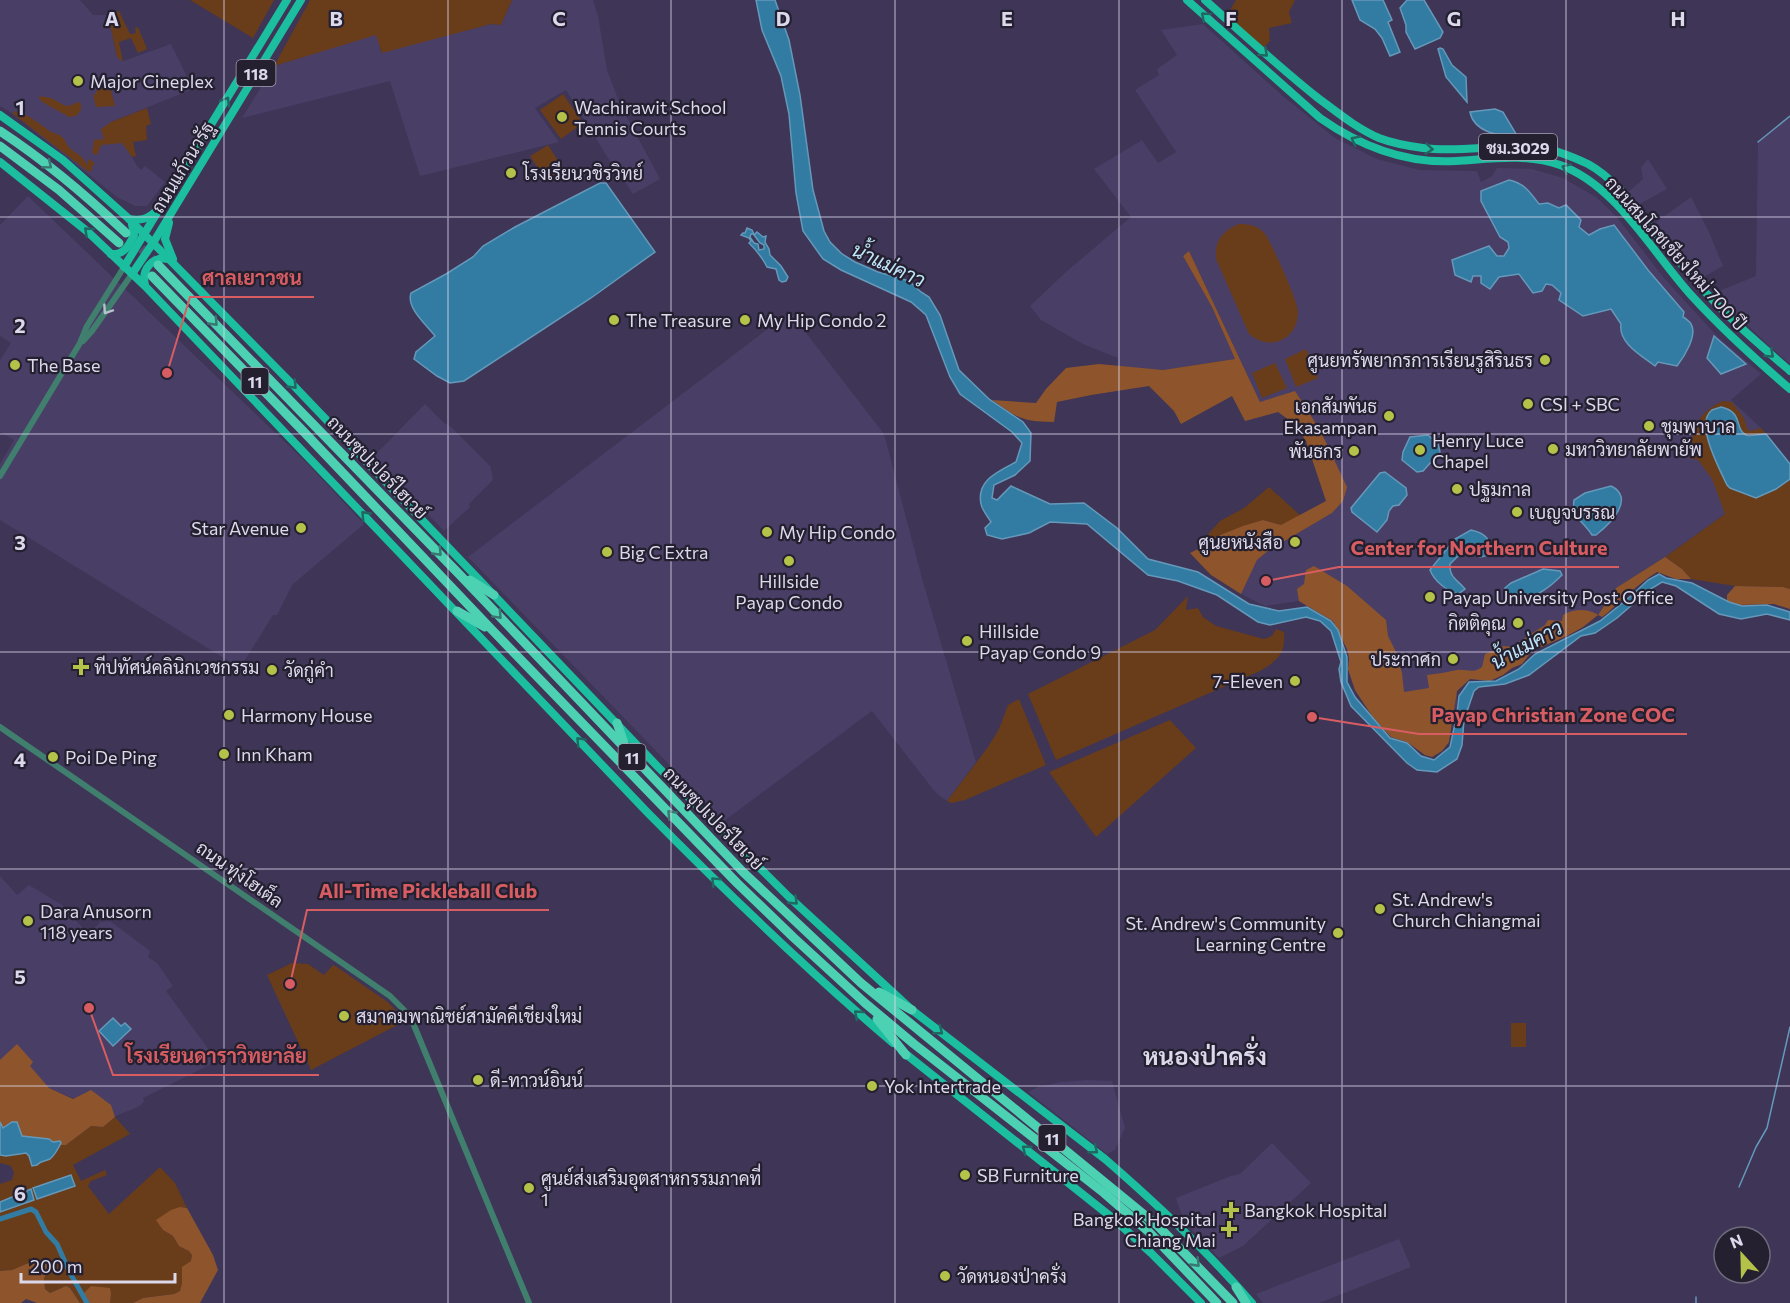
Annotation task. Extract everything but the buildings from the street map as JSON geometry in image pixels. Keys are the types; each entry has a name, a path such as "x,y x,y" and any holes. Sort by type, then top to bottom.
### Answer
{"highway":[{"path":"0,131 42,160 91,200 126,233"},
{"path":"0,146 59,190 119,243"},
{"name":"ถนนซุปเปอร์ไฮเวย์","path":"158,265 458,573 743,872 861,983 1158,1226 1233,1303"},
{"name":"ถนนซุปเปอร์ไฮเวย์","path":"152,276 737,883 865,1003 1131,1216 1217,1303"},
{"path":"458,573 494,595"},
{"path":"457,611 495,633"},
{"path":"617,723 627,752"},
{"path":"861,983 912,1010"},
{"path":"865,1003 906,1055"},
{"path":"1236,1287 1246,1303"}],"main road":[{"name":"ถนนแก้วนวรัฐ","path":"124,267 286,0"},
{"name":"ถนนแก้วนวรัฐ","path":"132,274 174,210 301,0"},
{"name":"ถนนสมโภชเชียงใหม่ 700 ปี","path":"1187,0 1320,118 1367,146 1394,155 1436,161 1507,157 1542,160 1560,165 1584,177 1607,195 1708,314 1790,389"},
{"name":"ถนนสมโภชเชียงใหม่ 700 ปี","path":"1204,0 1285,72 1354,125 1378,137 1396,143 1433,149 1542,148 1566,154 1590,165 1625,195 1714,302 1790,371"},
{"path":"0,115 63,160 145,235 766,874 912,1010 1105,1159 1169,1216 1252,1303"},
{"path":"0,162 74,219 145,286 647,812 728,893 837,995 906,1055 1115,1220 1201,1303"},
{"path":"129,220 148,218 163,205"},
{"path":"174,210 165,239 178,268"},
{"path":"111,254 123,252 133,237 134,232 129,220"},
{"path":"145,286 143,277 145,270 155,259 161,257 168,259"}],"street":[{"name":"ถนนแก้วนวรัฐ","path":"0,476 124,267"},
{"name":"ถนนแก้วนวรัฐ","path":"80,343 93,331 132,274"},
{"name":"ถนน ทุ่งโฮเต็ล","path":"0,727 390,996 404,1010 413,1023 529,1303"}],"shaded area":[{"path":"0,0 80,0 93,15 108,15 117,57 123,61 171,44 193,89 111,122 137,166 141,170 145,166 165,182 147,206 135,206 117,197 0,106"},
{"path":"190,0 274,0 253,38"},
{"path":"310,0 512,0 501,25 491,24 382,53 376,35 274,66"},
{"path":"512,0 593,0 607,70 620,104 660,179 633,194 566,90 535,108 559,142 420,176 390,81 242,118 274,66 377,34 381,52 491,24 501,25"},
{"path":"1236,0 1295,0 1289,12 1292,23 1269,28 1270,41 1263,48 1227,15"},
{"path":"119,11 130,34 136,33 135,28 138,27 147,49 138,53 131,38 119,42 123,62 117,57 108,15"},
{"name":"มหาวิทยาลัยพายัพ","path":"1203,24 1284,97 1335,138 1377,159 1419,170 1477,171 1481,182 1492,176 1497,168 1532,169 1563,178 1596,197 1616,216 1664,278 1717,336 1761,374 1731,400 1761,428 1790,464 1790,479 1725,514 1665,557 1616,588 1598,615 1583,627 1532,651 1522,663 1490,681 1470,679 1457,691 1457,709 1450,728 1425,755 1407,742 1391,737 1372,716 1355,690 1348,669 1347,649 1334,626 1299,601 1265,606 1241,594 1257,560 1269,550 1332,513 1320,430 1260,402 1189,251 1183,256 1212,307 1235,359 1163,370 1117,367 1118,358 1083,344 1041,320 1030,306 1131,217 1094,169 1142,140 1158,163 1176,152 1135,90 1159,75 1157,69 1177,55 1161,30"},
{"path":"109,83 115,106 96,107 93,95 98,90 97,87"},
{"name":"Wachirawit School Tennis Courts","path":"563,94 583,123 561,139 540,110"},
{"path":"39,96 51,98 65,106 78,102 81,104 81,110 76,116 69,117 40,100"},
{"path":"147,108 151,124 146,126 147,140 133,142 136,156 132,157 122,143 101,145 97,155 92,153 94,140 104,139 100,130 111,122"},
{"path":"14,111 29,117 62,137 87,166 88,159 95,163 92,170 89,172 13,114"},
{"path":"1790,117 1790,364 1714,293 1756,276 1758,142"},
{"path":"548,145 564,170 546,181 530,156"},
{"path":"1648,159 1667,189 1636,206 1625,195 1643,179 1641,168"},
{"path":"28,196 308,464 364,524 292,585 277,615 273,615 240,668 0,520 0,464 14,440 0,432 0,360 11,343 0,336 0,225"},
{"path":"1691,197 1723,266 1700,279 1655,223"},
{"path":"1239,224 1254,226 1266,235 1294,297 1298,312 1297,321 1291,333 1279,341 1263,342 1249,334 1216,259 1216,247 1221,237 1228,229"},
{"path":"1189,251 1260,402 1295,391 1320,430 1347,487 1343,501 1332,513 1269,550 1257,560 1241,594 1211,575 1190,553 1213,538 1243,526 1263,520 1281,525 1326,501 1306,441 1293,423 1278,412 1245,421 1232,396 1181,424 1174,411 1149,386 1057,402 1054,422 1021,418 992,400 1036,403 1066,368 1099,364 1163,370 1235,359 1212,307 1183,256"},
{"path":"790,312 884,434 923,582 976,762 947,801 936,793 872,711 724,821 468,557"},
{"path":"1306,349 1318,378 1296,387 1285,359"},
{"path":"1275,363 1287,388 1262,398 1252,373"},
{"path":"1722,401 1732,402 1750,431 1761,428 1766,434 1748,436 1743,433 1735,414 1712,410 1707,417 1706,433 1727,485 1756,498 1776,489 1790,479 1790,589 1735,586 1691,579 1682,569 1665,557 1725,514 1712,479 1698,460 1689,458 1697,424 1706,412"},
{"path":"425,404 491,467 493,480 469,504 470,507 444,531 373,457"},
{"path":"1269,487 1301,516 1281,525 1263,520 1214,538 1204,546 1199,544 1220,521 1244,508"},
{"path":"1665,557 1682,569 1691,579 1676,579 1657,572 1605,615 1602,617 1598,615 1616,588"},
{"path":"1314,566 1347,586 1386,620 1388,636 1402,673 1404,692 1429,688 1427,675 1479,669 1482,667 1485,654 1504,646 1511,647 1545,625 1548,620 1562,621 1563,615 1567,613 1585,610 1598,615 1567,636 1532,651 1522,664 1503,675 1490,681 1470,679 1457,691 1449,742 1442,751 1432,757 1425,755 1407,742 1391,737 1372,716 1355,690 1348,669 1347,649 1333,621 1299,601 1297,589 1304,584 1306,570"},
{"path":"1735,586 1790,589 1790,609 1774,604 1739,605 1727,601 1727,595"},
{"path":"1188,596 1186,610 1198,608 1203,617 1216,626 1264,639 1272,636 1276,629 1284,632 1284,645 1280,655 1260,671 1056,760 1028,694 1155,630"},
{"path":"1019,699 1046,765 965,800 951,803 947,801 988,747 999,729 1008,705"},
{"path":"1170,720 1196,748 1096,837 1049,772"},
{"path":"0,876 17,895 29,885 62,905 88,934 101,922 110,921 150,951 148,957 157,963 173,986 166,991 217,1061 143,1098 144,1101 140,1106 116,1116 0,1068"},
{"name":"สมาคมพาณิชย์สามัคคีเชียงใหม่","path":"292,963 308,964 324,975 333,965 337,967 389,1003 405,1021 311,1070 267,975"},
{"path":"1511,1023 1526,1023 1526,1047 1511,1047"},
{"path":"17,1044 33,1062 30,1066 49,1088 73,1099 91,1090 111,1105 115,1117 103,1127 91,1126 66,1145 60,1145 60,1141 53,1142 49,1139 22,1136 9,1123 7,1127 2,1127 0,1122 0,1060"},
{"path":"1112,1081 1125,1128 1115,1150 1107,1154 1028,1092 1038,1087 1061,1082"},
{"path":"115,1117 130,1134 73,1165 81,1181 105,1170 107,1175 91,1181 88,1186 109,1214 160,1167 175,1183 187,1208 180,1207 163,1230 173,1236 179,1246 192,1255 191,1261 182,1268 180,1291 174,1294 143,1298 133,1303 110,1303 111,1294 82,1295 85,1303 80,1303 70,1288 66,1286 50,1293 45,1289 44,1278 31,1262 12,1270 0,1271 0,1184 12,1180 14,1173 11,1166 0,1163 0,1155 26,1153 30,1163 39,1162 52,1156 60,1145 66,1145 91,1126 103,1127"},
{"name":"Bangkok Hospital","path":"1272,1143 1311,1183 1243,1246 1219,1258 1184,1222 1176,1198 1240,1174"},
{"path":"180,1207 187,1208 213,1255 218,1270 200,1303 133,1303 143,1298 174,1294 180,1291 182,1267 191,1261 192,1255 179,1246 173,1236 163,1230 156,1220"},
{"path":"1399,1239 1411,1267 1319,1303 1263,1303 1256,1294"},
{"path":"31,1262 47,1264 50,1268 44,1278 45,1289 50,1293 66,1286 70,1288 80,1303 37,1303 26,1299 21,1303 0,1303 0,1271 12,1270"},
{"path":"91,1286 110,1288 110,1303 85,1303 82,1295"}],"water":[{"path":"756,0 775,0 789,40 800,95 813,190 824,231 830,242 842,254 855,262 909,281 929,297 940,315 959,370 989,399 1023,422 1031,433 1030,461 1015,475 994,485 992,498 997,500 1011,486 1050,504 1084,503 1117,528 1148,559 1198,572 1249,604 1279,611 1307,607 1331,621 1338,630 1347,657 1347,682 1355,697 1390,738 1407,743 1421,756 1434,760 1450,747 1459,696 1469,682 1496,681 1519,669 1535,654 1600,621 1648,580 1659,574 1666,578 1692,583 1742,606 1767,605 1790,612 1790,620 1767,614 1741,619 1719,614 1676,586 1662,582 1649,590 1617,618 1595,633 1581,636 1529,675 1505,684 1479,687 1474,691 1464,720 1462,745 1457,759 1437,772 1417,770 1407,763 1351,706 1341,682 1339,669 1341,662 1331,631 1320,621 1306,617 1270,625 1258,622 1217,595 1178,581 1148,575 1087,524 1050,522 1029,533 1002,539 987,535 985,528 991,522 982,506 980,496 982,489 990,477 1016,462 1022,443 1012,432 960,394 950,377 926,315 911,302 841,270 823,259 803,231 796,193 789,114 781,76 762,30"},
{"path":"1352,0 1383,0 1392,20 1388,22 1400,52 1390,56 1375,29 1360,20"},
{"path":"1407,0 1424,0 1443,32 1440,38 1415,49 1406,32 1400,8"},
{"path":"1438,49 1443,49 1452,65 1466,77 1467,102 1446,77"},
{"path":"1495,109 1503,112 1519,139 1497,135 1483,129 1477,125 1470,112"},
{"path":"1509,180 1523,186 1539,204 1548,203 1559,208 1566,205 1581,220 1579,227 1589,235 1614,225 1684,312 1683,317 1691,324 1693,334 1691,340 1677,366 1658,362 1655,366 1632,348 1623,337 1621,324 1611,309 1583,316 1559,300 1561,293 1552,285 1546,284 1542,291 1533,293 1519,274 1499,277 1490,289 1481,283 1481,276 1473,276 1471,282 1455,275 1452,260 1489,246 1497,256 1504,256 1509,248 1508,242 1500,237 1481,201 1481,191"},
{"path":"600,183 606,183 655,252 591,298 464,381 450,383 414,359 416,352 435,336 414,310 410,299 411,293 473,257 483,246 515,227"},
{"path":"747,228 752,230 754,234 750,237 754,243 758,244 759,250 764,249 764,245 754,235 757,232 763,237 766,236 765,242 770,255 788,277 786,281 779,280 776,269 767,267 749,243 751,241 749,238 741,235"},
{"path":"1714,336 1746,364 1721,374 1707,358"},
{"path":"1721,407 1728,409 1736,416 1740,429 1746,435 1766,434 1790,464 1790,479 1776,489 1756,498 1727,485 1710,447 1706,425 1707,416 1712,410"},
{"path":"1428,435 1438,444 1440,452 1423,471 1417,472 1402,460 1403,452 1410,437"},
{"path":"1385,472 1406,488 1407,495 1399,505 1393,506 1387,520 1377,532 1352,512 1351,508 1380,473"},
{"path":"1611,486 1618,491 1621,504 1608,524 1596,535 1592,535 1576,515 1574,500 1585,493"},
{"path":"1471,530 1487,538 1490,545 1489,555 1480,557 1466,552 1450,564 1452,576 1465,589 1458,594 1441,585 1430,570 1455,539"},
{"path":"1543,569 1560,571 1562,575 1543,591 1520,601 1505,588 1511,583"},
{"path":"113,1018 121,1026 125,1023 131,1029 113,1046 99,1031"},
{"path":"0,1122 3,1128 12,1122 17,1122 22,1136 49,1139 61,1143 50,1159 32,1166 26,1153 0,1155"},
{"path":"71,1175 75,1186 37,1199 33,1188"},
{"path":"31,1189 34,1200 0,1212 0,1202"}],"waterway":[{"path":"1758,142 1790,116"},
{"path":"1739,1187 1767,1128 1790,1027"},
{"path":"0,1219 31,1209 36,1212 46,1232 57,1244 87,1303"},
{"path":"1696,1297 1696,1303"}],"tunnel":[{"path":"132,239 158,265"}],"place":[{"name":"Major Cineplex","path":"78,81"},
{"name":"Wachirawit School Tennis Courts","path":"562,117"},
{"name":"โรงเรียนวชิรวิทย์","path":"511,173"},
{"name":"The Treasure","path":"614,320"},
{"name":"My Hip Condo 2","path":"745,320"},
{"name":"ศูนยทรัพยากรการเรียนรูสิรินธร","path":"1545,360"},
{"name":"The Base","path":"15,365"},
{"name":"ศาลเยาวชน","path":"167,373"},
{"name":"CSI + SBC","path":"1528,404"},
{"name":"เอกสัมพันธ Ekasampan","path":"1389,416"},
{"name":"ชุมพาบาล","path":"1649,426"},
{"name":"มหาวิทยาลัยพายัพ","path":"1553,449"},
{"name":"Henry Luce Chapel","path":"1420,450"},
{"name":"พันธกร","path":"1354,451"},
{"name":"ปฐมกาล","path":"1457,489"},
{"name":"เบญจบรรณ","path":"1517,512"},
{"name":"Star Avenue","path":"301,528"},
{"name":"My Hip Condo","path":"767,532"},
{"name":"ศูนยหนังสือ","path":"1295,542"},
{"name":"Big C Extra","path":"607,552"},
{"name":"Hillside Payap Condo","path":"789,561"},
{"name":"Center for Northern Culture","path":"1266,581"},
{"name":"Payap University Post Office","path":"1430,597"},
{"name":"กิตติคุณ","path":"1518,623"},
{"name":"Hillside Payap Condo 9","path":"967,641"},
{"name":"ประกาศก","path":"1453,659"},
{"name":"ทีปทัศน์คลินิกเวชกรรม","path":"81,667"},
{"name":"วัดกู่คำ","path":"272,670"},
{"name":"7-Eleven","path":"1295,681"},
{"name":"Harmony House","path":"229,715"},
{"name":"Payap Christian Zone COC","path":"1312,717"},
{"name":"Inn Kham","path":"224,754"},
{"name":"Poi De Ping","path":"53,757"},
{"name":"St. Andrew's Church Chiangmai","path":"1380,909"},
{"name":"Dara Anusorn 118 years","path":"28,921"},
{"name":"St. Andrew's Community Learning Centre","path":"1338,933"},
{"name":"All-Time Pickleball Club","path":"290,984"},
{"name":"โรงเรียนดาราวิทยาลัย","path":"89,1008"},
{"name":"สมาคมพาณิชย์สามัคคีเชียงใหม่","path":"344,1016"},
{"name":"ดี-ทาวน์อินน์","path":"478,1080"},
{"name":"Yok Intertrade","path":"872,1086"},
{"name":"SB Furniture","path":"965,1175"},
{"name":"ศูนย์ส่งเสริมอุตสาหกรรมภาคที่ 1","path":"529,1188"},
{"name":"Bangkok Hospital","path":"1231,1210"},
{"name":"Bangkok Hospital Chiang Mai","path":"1229,1229"},
{"name":"วัดหนองป่าครั่ง","path":"945,1276"}],"district":[{"name":"หนองป่าครั่ง","path":"1205,1055"}],"water label":[{"name":"น้ำแม่คาว","path":"889,264"},
{"name":"น้ำแม่คาว","path":"1526,644"}]}
